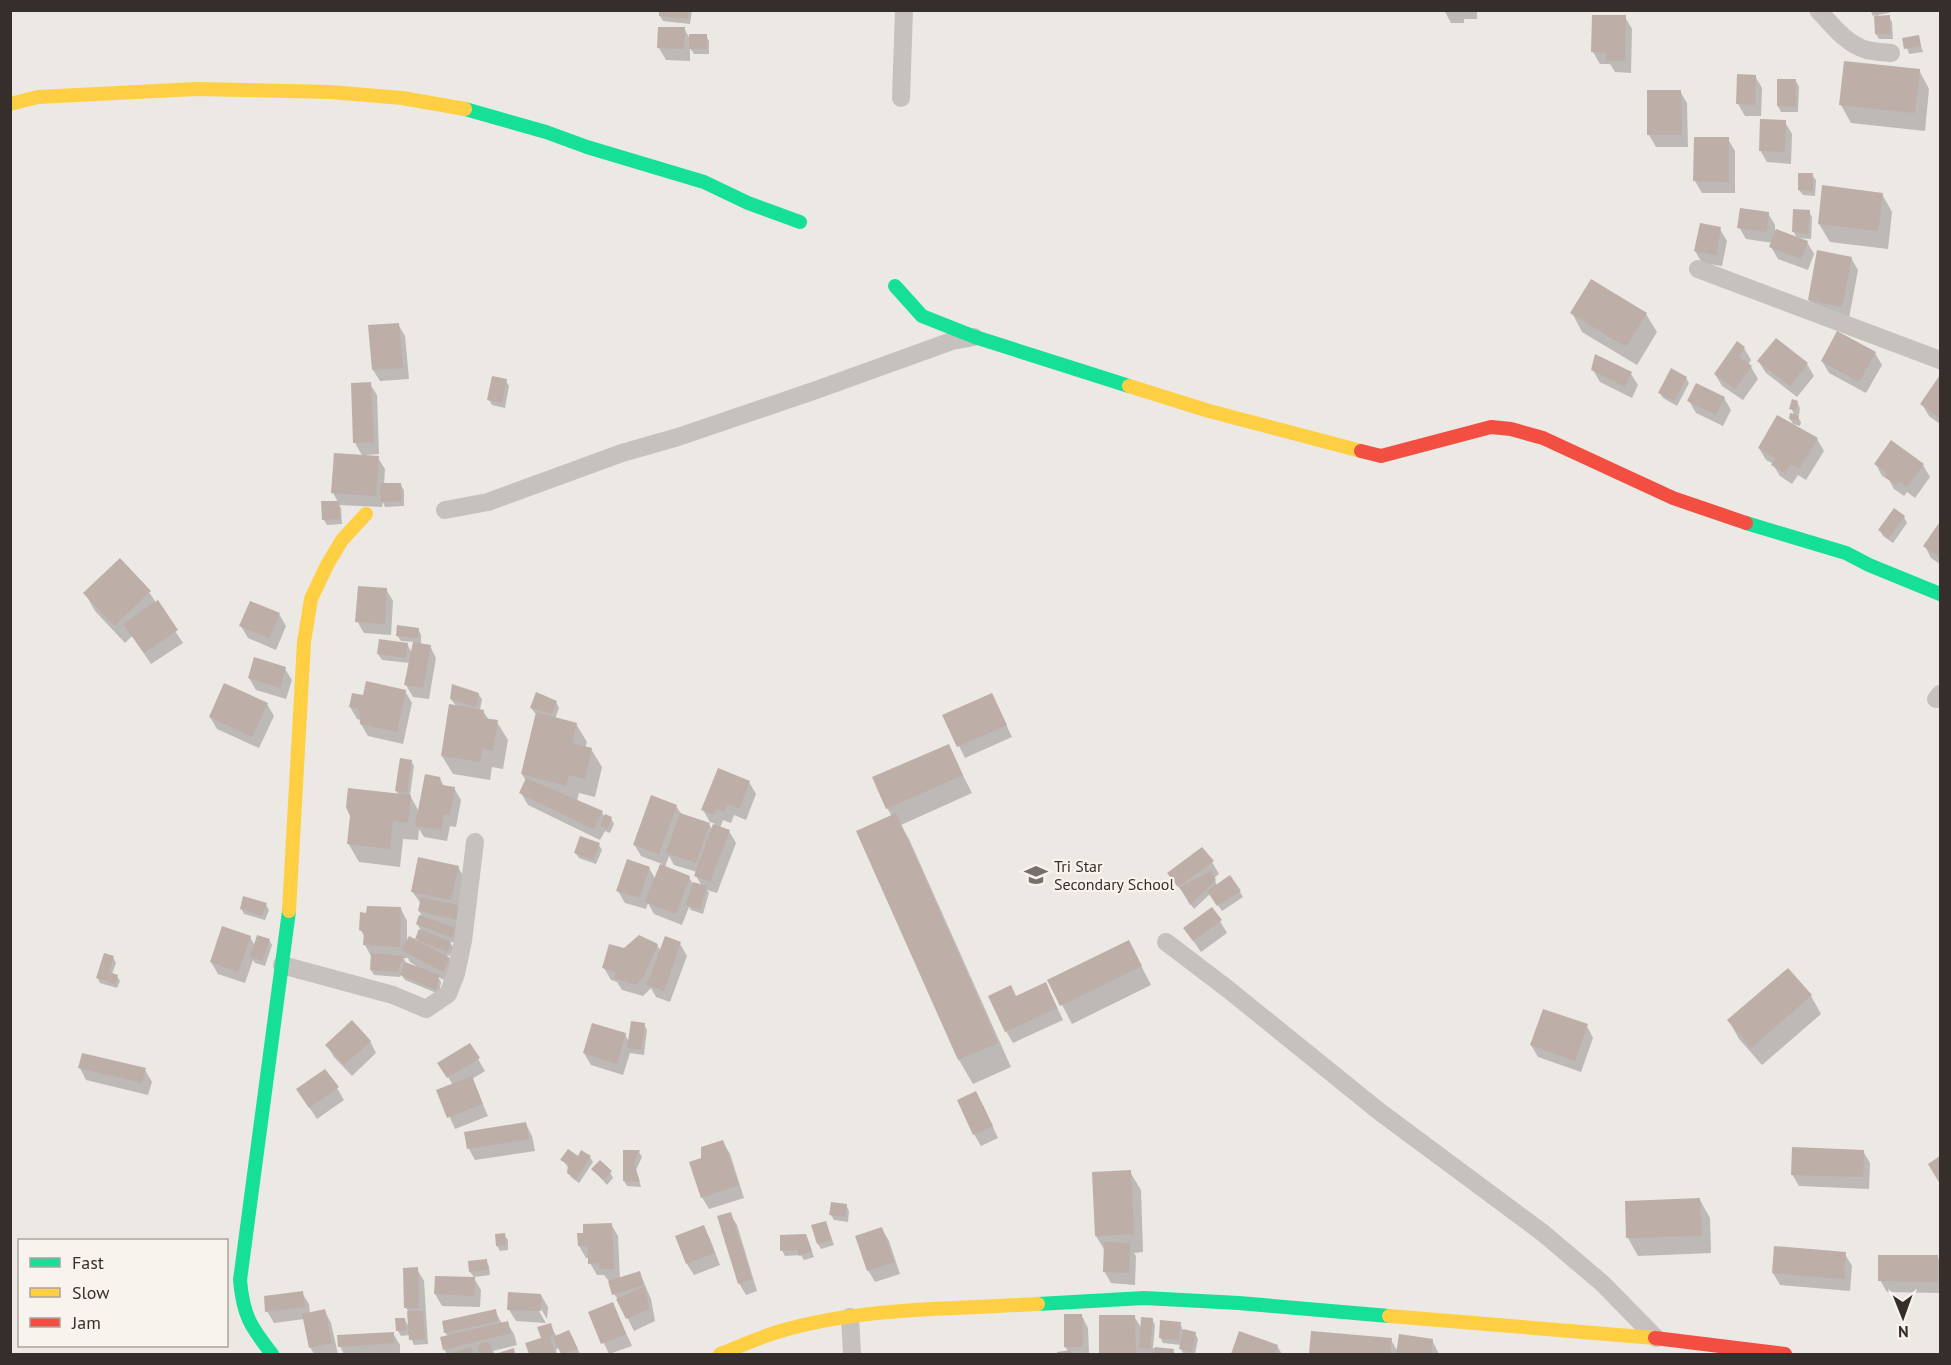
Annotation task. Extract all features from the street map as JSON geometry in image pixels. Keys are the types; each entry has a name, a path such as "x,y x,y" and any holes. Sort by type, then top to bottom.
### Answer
{"street":[{"path":"901,98 904,10"},
{"path":"1818,10 1845,38 1857,46 1892,53"},
{"path":"10,104 38,97 59,95 196,88 330,92 402,98 456,107 546,132 587,147 705,182 748,203 800,222"},
{"path":"1698,269 1941,360"},
{"path":"895,286 922,316 975,337 1209,411 1315,441 1381,456 1491,427 1511,429 1543,438 1673,498 1761,528 1846,553 1869,565 1941,594"},
{"path":"445,510 488,502 622,453 741,417 952,341 975,337"},
{"path":"272,1354 248,1323 242,1307 240,1280 290,902 304,642 311,599 327,565 342,540 366,514"},
{"path":"282,965 393,995 426,1009 448,994 456,974 463,941 475,842"},
{"path":"1166,942 1380,1112 1542,1233 1602,1283 1656,1338"},
{"path":"720,1354 783,1330 850,1317 890,1312 1144,1298 1239,1303 1656,1338 1785,1354"},
{"path":"850,1317 852,1354"}],"building":[{"path":"659,10 689,10 688,19 659,16"},
{"path":"1592,15 1626,15 1625,61 1606,61 1606,53 1591,52"},
{"path":"1890,15 1890,34 1875,34 1874,16"},
{"path":"658,27 685,27 684,49 657,48"},
{"path":"689,34 707,34 707,49 689,49"},
{"path":"1919,35 1921,46 1904,49 1902,38"},
{"path":"1844,61 1920,69 1915,113 1839,105"},
{"path":"1737,74 1756,75 1755,105 1736,104"},
{"path":"1777,79 1796,79 1796,107 1777,106"},
{"path":"1647,90 1681,90 1682,135 1647,135"},
{"path":"1760,119 1786,120 1785,152 1759,151"},
{"path":"1694,137 1729,137 1729,182 1693,181"},
{"path":"1798,173 1813,173 1813,191 1798,190"},
{"path":"1822,185 1883,193 1878,231 1818,224"},
{"path":"1740,208 1769,212 1767,232 1737,228"},
{"path":"1793,209 1810,210 1808,234 1792,232"},
{"path":"1700,223 1721,227 1716,255 1694,251"},
{"path":"1776,229 1808,241 1801,259 1769,247"},
{"path":"1817,250 1852,257 1842,307 1808,300"},
{"path":"1591,279 1647,313 1626,347 1570,313"},
{"path":"399,323 403,368 372,370 368,325"},
{"path":"1837,331 1876,352 1859,382 1821,361"},
{"path":"1776,338 1808,363 1790,386 1757,361"},
{"path":"1737,341 1745,347 1739,357 1752,366 1735,389 1714,374"},
{"path":"1595,354 1632,372 1625,387 1591,370"},
{"path":"1671,368 1687,377 1674,401 1658,393"},
{"path":"1940,375 1940,418 1920,404"},
{"path":"492,376 507,379 502,403 487,400"},
{"path":"371,382 374,442 353,443 351,383"},
{"path":"1696,383 1725,397 1716,415 1687,401"},
{"path":"1792,399 1798,401 1796,410 1789,409"},
{"path":"1790,413 1799,415 1798,421 1789,419"},
{"path":"1777,415 1818,438 1799,469 1791,464 1785,473 1771,465 1775,458 1758,448"},
{"path":"1891,440 1924,464 1907,487 1899,481 1896,485 1885,477 1886,472 1874,464"},
{"path":"334,453 379,456 376,496 331,493"},
{"path":"380,483 401,483 402,501 381,502"},
{"path":"321,501 339,501 340,519 322,520"},
{"path":"1894,508 1905,516 1889,538 1878,530"},
{"path":"1940,524 1940,558 1923,546"},
{"path":"120,558 151,591 114,626 83,593"},
{"path":"358,586 387,588 385,624 355,622"},
{"path":"158,600 178,630 144,653 123,624"},
{"path":"250,601 280,613 269,638 239,626"},
{"path":"397,625 419,628 418,638 396,636"},
{"path":"379,639 408,643 406,658 377,654"},
{"path":"413,642 431,645 423,688 404,685"},
{"path":"254,657 286,667 280,688 248,678"},
{"path":"366,681 406,690 397,732 360,724 359,709 349,707 352,693 363,695"},
{"path":"224,683 268,703 252,737 209,717"},
{"path":"452,684 479,693 476,707 450,699"},
{"path":"536,692 557,701 552,714 530,708"},
{"path":"992,693 1007,725 957,747 942,715"},
{"path":"449,704 484,710 483,718 498,720 493,751 482,749 480,762 441,756"},
{"path":"536,712 577,723 572,743 592,748 585,779 569,775 566,786 521,774"},
{"path":"949,744 963,775 886,809 872,777"},
{"path":"400,758 412,760 407,793 395,791"},
{"path":"718,768 750,781 739,809 727,804 724,812 716,809 714,815 701,810"},
{"path":"425,774 440,777 442,785 455,787 450,815 444,814 441,830 415,826"},
{"path":"526,778 603,811 593,829 519,793"},
{"path":"348,788 411,795 408,823 393,821 390,849 347,844 350,816 346,807"},
{"path":"651,795 677,805 659,854 633,845"},
{"path":"680,813 710,823 696,863 666,853"},
{"path":"896,813 998,1043 958,1060 856,831"},
{"path":"605,814 612,817 607,829 600,826"},
{"path":"713,824 730,830 710,882 694,876"},
{"path":"580,836 600,843 593,860 574,853"},
{"path":"1202,847 1214,861 1178,887 1167,873"},
{"path":"418,857 459,866 451,900 411,892"},
{"path":"627,859 650,867 639,898 616,891"},
{"path":"660,864 690,876 676,914 645,902"},
{"path":"1211,871 1216,880 1190,905 1180,887"},
{"path":"1230,875 1241,891 1217,906 1207,891"},
{"path":"693,882 707,886 700,909 686,905"},
{"path":"243,896 267,903 262,916 240,909"},
{"path":"421,897 461,906 458,920 418,911"},
{"path":"367,906 401,907 400,947 363,945 364,932 359,930 360,912 366,913"},
{"path":"1212,907 1222,920 1193,941 1183,928"},
{"path":"419,915 456,928 452,938 416,924"},
{"path":"222,926 251,936 238,972 210,962"},
{"path":"419,929 451,942 447,952 415,939"},
{"path":"257,935 270,939 262,961 250,957"},
{"path":"639,935 658,944 644,976 636,985 614,978 616,972 602,968 609,944 624,948"},
{"path":"409,936 450,958 443,972 401,950"},
{"path":"665,936 681,942 664,991 647,985"},
{"path":"1129,940 1142,966 1060,1006 1047,980"},
{"path":"104,953 114,956 109,972 118,975 115,984 96,978"},
{"path":"371,953 404,956 397,972 370,970"},
{"path":"405,962 439,975 436,990 400,975"},
{"path":"1788,968 1812,995 1751,1048 1727,1020"},
{"path":"1046,982 1057,1008 1005,1032 988,996 1011,985 1016,996"},
{"path":"1543,1009 1588,1024 1575,1061 1530,1045"},
{"path":"352,1020 371,1041 344,1065 325,1045"},
{"path":"631,1021 645,1023 641,1050 627,1048"},
{"path":"592,1023 626,1033 617,1064 583,1053"},
{"path":"470,1043 480,1058 447,1078 437,1063"},
{"path":"82,1053 146,1068 142,1083 78,1068"},
{"path":"325,1069 339,1087 309,1108 296,1089"},
{"path":"472,1076 483,1104 447,1118 436,1090"},
{"path":"976,1091 993,1126 973,1135 957,1100"},
{"path":"526,1122 529,1139 467,1149 464,1132"},
{"path":"723,1140 739,1185 701,1198 689,1162 701,1158 701,1147"},
{"path":"1792,1147 1864,1150 1863,1177 1791,1175"},
{"path":"568,1149 578,1156 581,1150 591,1156 576,1179 567,1173 568,1164 560,1160"},
{"path":"623,1150 640,1150 634,1163 640,1182 623,1181"},
{"path":"1940,1156 1940,1184 1928,1164"},
{"path":"600,1160 612,1171 603,1180 591,1169"},
{"path":"1131,1170 1134,1234 1095,1236 1092,1172"},
{"path":"1700,1198 1702,1236 1626,1238 1625,1201"},
{"path":"831,1202 847,1204 845,1217 829,1215"},
{"path":"731,1212 752,1279 738,1284 717,1216"},
{"path":"826,1221 832,1240 817,1244 811,1225"},
{"path":"612,1223 614,1269 599,1269 599,1263 588,1264 588,1246 578,1246 577,1233 583,1233 583,1224"},
{"path":"704,1225 715,1253 686,1264 675,1236"},
{"path":"882,1227 894,1262 867,1271 855,1236"},
{"path":"505,1233 506,1245 496,1246 495,1234"},
{"path":"806,1234 812,1251 799,1256 797,1250 780,1251 780,1235"},
{"path":"1104,1242 1130,1243 1129,1273 1103,1272"},
{"path":"1774,1246 1846,1252 1844,1279 1772,1273"},
{"path":"1878,1255 1938,1255 1938,1282 1878,1281"},
{"path":"487,1259 488,1270 469,1272 468,1261"},
{"path":"418,1267 419,1308 404,1308 403,1268"},
{"path":"640,1271 644,1285 612,1295 608,1281"},
{"path":"435,1276 475,1277 474,1296 434,1294"},
{"path":"645,1286 649,1309 626,1319 616,1299"},
{"path":"303,1291 305,1307 265,1312 264,1296"},
{"path":"508,1292 541,1294 541,1311 507,1310"},
{"path":"613,1302 626,1334 601,1344 588,1312"},
{"path":"325,1309 332,1343 309,1348 302,1314"},
{"path":"496,1309 498,1321 444,1333 442,1321"},
{"path":"407,1311 423,1311 425,1339 409,1340"},
{"path":"1064,1314 1082,1314 1083,1347 1064,1347"},
{"path":"1099,1315 1135,1315 1136,1354 1099,1354"},
{"path":"1141,1317 1153,1318 1150,1349 1139,1348"},
{"path":"395,1318 405,1318 406,1330 396,1331"},
{"path":"1160,1320 1181,1322 1179,1340 1159,1338"},
{"path":"508,1321 511,1333 443,1350 440,1337"},
{"path":"551,1323 554,1333 550,1338 556,1354 529,1354 525,1343 541,1338 537,1327"},
{"path":"1183,1329 1196,1332 1192,1352 1179,1349"},
{"path":"569,1330 578,1349 561,1354 553,1337"},
{"path":"1239,1331 1278,1345 1275,1354 1231,1354"},
{"path":"1311,1331 1392,1338 1390,1354 1309,1354"},
{"path":"394,1332 394,1343 338,1347 337,1335"},
{"path":"1399,1334 1433,1339 1431,1354 1396,1354"},
{"path":"482,1342 488,1342 492,1349 488,1356 482,1356 478,1352 478,1346"},
{"path":"471,1347 474,1354 449,1354"},
{"path":"1155,1347 1174,1349 1173,1354 1154,1354"},
{"path":"514,1348 515,1354 495,1354"},
{"path":"1071,1350 1071,1354 1057,1354 1057,1352"}],"traffic: fast":[{"path":"465,109 704,182 748,203 800,222"},
{"path":"895,286 922,316 975,337 1129,386"},
{"path":"1746,523 1846,553 1869,565 1940,594"},
{"path":"272,1354 249,1320 243,1303 240,1280 289,911"},
{"path":"1038,1304 1144,1298 1239,1303 1389,1316"}],"traffic: slow":[{"path":"10,104 38,97 196,89 330,92 402,98 465,109"},
{"path":"1129,386 1209,411 1361,451"},
{"path":"289,911 304,642 311,599 342,540 366,514"},
{"path":"720,1354 784,1330 846,1317 910,1310 1038,1304"},
{"path":"1389,1316 1655,1338"}],"traffic: jam":[{"path":"1361,451 1381,456 1491,427 1511,429 1543,438 1673,498 1746,523"},
{"path":"1655,1338 1785,1354"}],"place":[{"name":"Tri Star Secondary School","path":"1036,875"}]}
